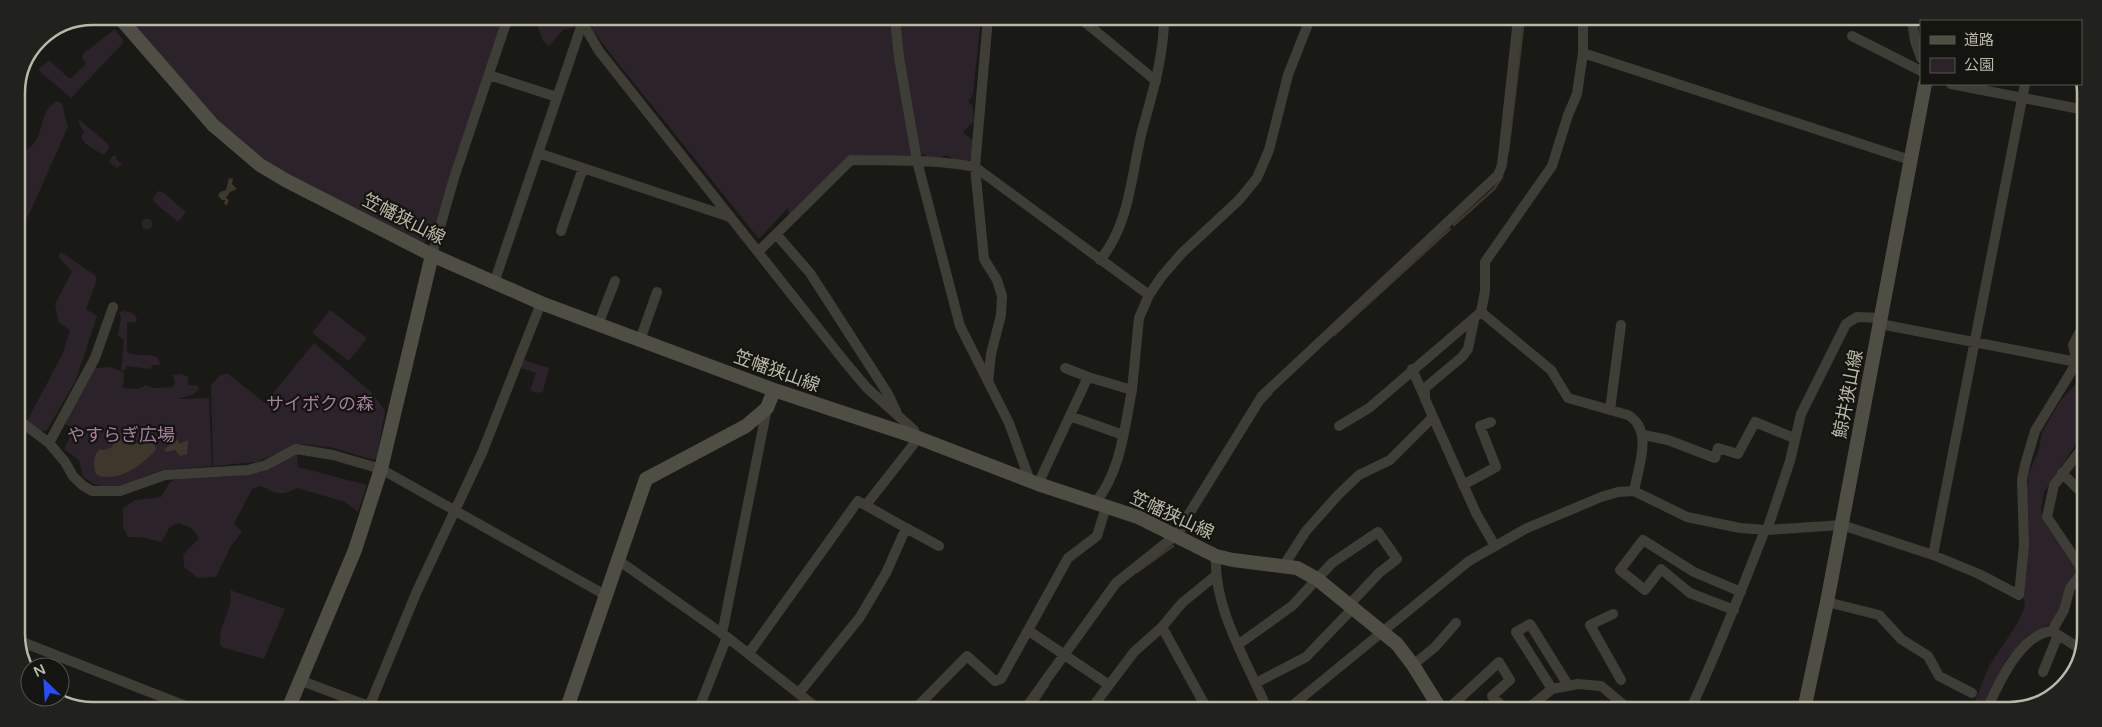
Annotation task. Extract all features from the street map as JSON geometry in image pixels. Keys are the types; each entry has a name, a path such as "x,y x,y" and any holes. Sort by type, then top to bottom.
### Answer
{"main road":[{"name":"笠幡狭山線","path":"126,25 213,125 252,159 287,181 432,256 541,304 774,390 916,437 1034,482 1138,517 1216,556 1297,568 1317,579 1384,632 1413,665 1436,702"},
{"name":"鯨井狭山線","path":"1806,702 1842,525 1925,85"},
{"path":"292,702 302,681 355,550 381,469 432,256"},
{"path":"569,702 646,479 740,429 767,408 774,390"}],"street":[{"path":"432,256 454,178 505,25"},
{"path":"494,283 579,25"},
{"path":"584,25 599,50 845,362 868,388 909,425 916,437 914,444 866,505"},
{"path":"896,25 899,57 917,161 960,326 1010,423 1034,482"},
{"path":"987,25 976,167 984,259 997,280 1002,296 1001,315 991,354 988,382"},
{"path":"1088,25 1156,81"},
{"path":"1100,260 1115,240 1124,216 1156,81 1163,25"},
{"path":"921,702 967,656 995,681 1001,679 1068,558 1097,536 1100,505 1112,479 1132,390 1139,318 1149,295 1162,276 1182,253 1239,200 1257,178 1269,150 1288,75 1308,25"},
{"path":"1030,702 1063,653 1116,583 1176,535 1252,408 1262,396 1498,175 1502,165 1517,25"},
{"path":"1339,426 1370,408 1481,312 1485,291 1485,262 1552,166 1568,115 1577,94 1583,53 1583,25"},
{"path":"1913,25 1915,41 1920,55"},
{"path":"1852,36 1920,70"},
{"path":"1583,53 1910,160"},
{"path":"489,75 557,97"},
{"path":"1956,85 2077,108"},
{"path":"1933,555 2025,85"},
{"path":"538,153 731,218"},
{"path":"759,251 851,160 917,161 976,167 1149,295"},
{"path":"561,231 584,168"},
{"path":"776,234 810,273 888,394 897,415"},
{"path":"598,325 615,281"},
{"path":"640,340 657,292"},
{"path":"372,702 417,591 456,510 541,304"},
{"path":"49,443 95,358 113,307"},
{"path":"1481,312 1550,370 1568,398 1610,410 1636,420 1644,435 1634,491"},
{"path":"1694,702 1734,610 1766,530 1790,461 1801,414 1846,324 1857,318 1881,321 2077,362"},
{"path":"1425,400 1425,388 1430,382 1462,357 1468,349 1474,320"},
{"path":"1610,410 1621,325"},
{"path":"1297,702 1469,561 1525,530 1601,497 1618,492 1634,491 1687,517 1731,526 1766,530 1842,525 1933,555 1979,574 2019,595 2024,546 2022,505 2024,472 2035,431 2077,362 2073,344 2077,337"},
{"path":"1065,368 1132,390"},
{"path":"1412,370 1463,485 1495,546"},
{"path":"1034,482 1070,416 1088,377"},
{"path":"701,702 725,635 767,408"},
{"path":"1070,416 1123,435"},
{"path":"1284,565 1306,532 1334,499 1359,475 1390,460 1433,417"},
{"path":"1463,485 1496,467 1480,426 1490,422"},
{"path":"1644,435 1668,440 1715,458 1718,448 1738,454 1755,422 1794,438"},
{"path":"25,425 49,443 77,480 92,492 120,491 165,475 248,470 266,464 296,449 333,455 381,469 607,596"},
{"path":"2077,455 2054,485 2047,517 2077,563"},
{"path":"2062,474 2077,488"},
{"path":"749,653 858,501 939,546"},
{"path":"800,693 860,617 886,573 906,528"},
{"path":"1239,644 1292,606 1332,564 1378,532 1397,559 1379,573 1306,656 1256,683"},
{"path":"1734,610 1690,592 1661,569 1646,590 1620,570 1643,540 1694,572 1741,592"},
{"path":"1216,556 1215,576 1223,610 1264,702"},
{"path":"618,560 725,635 810,702"},
{"path":"1096,702 1134,652 1162,627 1182,603 1215,576"},
{"path":"2044,672 2070,588 2077,578"},
{"path":"1827,602 1879,615 1901,639 1928,656 1939,676 1972,693"},
{"path":"1613,614 1590,625 1621,680"},
{"path":"1413,665 1436,646 1456,623"},
{"path":"1552,689 1516,632 1530,624 1568,685"},
{"path":"1162,627 1203,702"},
{"path":"1029,631 1109,685"},
{"path":"1991,702 2009,666 2038,634 2055,633 2076,646"},
{"path":"25,643 175,702"},
{"path":"1456,702 1499,662 1510,680 1492,696 1498,702"},
{"path":"302,681 357,702"},
{"path":"1536,702 1552,689 1568,685 1601,686 1620,702"}],"green space":[{"path":"132,25 508,25 433,235 430,240 422,243 326,196 248,151"},
{"path":"537,25 589,25 563,30 549,46 543,41"},
{"path":"589,25 980,25 973,94 968,102 973,106 974,122 964,131 964,134 973,143 973,157 967,162 958,162 946,155 935,160 922,154 913,158 850,158 842,162 792,214 789,213 788,208 759,239"},
{"path":"115,29 124,42 71,98 38,70 49,60 70,79 86,64 82,58 84,53"},
{"path":"56,101 62,103 68,127 28,217 25,217 25,150 35,141 49,108"},
{"path":"80,120 108,144 109,149 103,155 86,144 81,138 84,132 78,122"},
{"path":"117,155 116,159 122,164 117,168 109,162 112,156"},
{"path":"158,191 164,193 186,212 178,222 154,202 153,198"},
{"path":"147,218 153,224 147,230 141,224"},
{"path":"61,252 95,275 97,280 86,309 97,316 76,380 47,430 40,432 29,423 28,419 63,353 70,330 59,323 55,304 72,272 58,256"},
{"path":"330,310 367,338 349,361 312,333"},
{"path":"124,311 133,313 137,319 136,322 127,323 127,352 157,357 161,365 153,365 150,369 127,366 125,370 121,370 124,341 118,335 121,318 119,313"},
{"name":"サイボクの森","path":"314,343 371,392 385,411 377,457 374,460 330,447 299,444 257,462 213,466 211,386 219,376 227,373 265,403"},
{"path":"524,360 549,368 543,391 539,393 530,391 536,373 518,367"},
{"name":"やすらぎ広場","path":"110,367 124,372 123,388 137,389 146,385 154,388 172,387 175,382 173,375 181,374 188,377 188,385 198,386 199,389 194,394 178,399 209,398 212,466 163,470 120,486 105,488 83,477 79,460 64,449 74,429 63,423 95,368"},
{"path":"2077,382 2077,443 2044,492 2041,509 2048,528 2077,569 2077,571 2065,587 2061,604 2052,623 2027,636 2020,647 2008,657 1984,702 1975,702 1989,666 2017,624 2025,606 2022,586 2026,494 2029,473 2039,449 2042,432 2061,400"},
{"path":"297,455 298,467 367,485 358,512 345,502 297,488 286,493 275,493 261,486 252,489 234,524 242,532 231,546 216,577 198,578 184,567 183,555 199,538 191,528 179,523 170,527 161,542 140,537 128,537 123,527 123,508 135,500 161,497 170,482 181,477 235,476"},
{"path":"230,590 285,609 264,659 221,647 221,632 230,604"}],"shaded area":[{"path":"229,178 233,179 232,184 237,189 230,192 226,198 229,200 227,205 224,204 225,200 218,196 220,192 226,190"},
{"path":"143,427 153,430 156,450 137,467 122,475 105,477 97,475 94,465 96,454 100,449 104,450 112,447 115,433 122,433 124,444 134,445 142,439 139,433"},
{"path":"178,439 179,444 188,440 187,454 180,456 175,450 166,452 164,449"}],"waterway":[{"path":"1508,152 1523,25"},
{"path":"1454,225 1494,189 1502,177"},
{"path":"1334,335 1450,229"},
{"path":"1263,402 1271,394"},
{"path":"1184,532 1188,524"},
{"path":"1137,572 1173,546"},
{"path":"1037,702 1048,685"}]}
